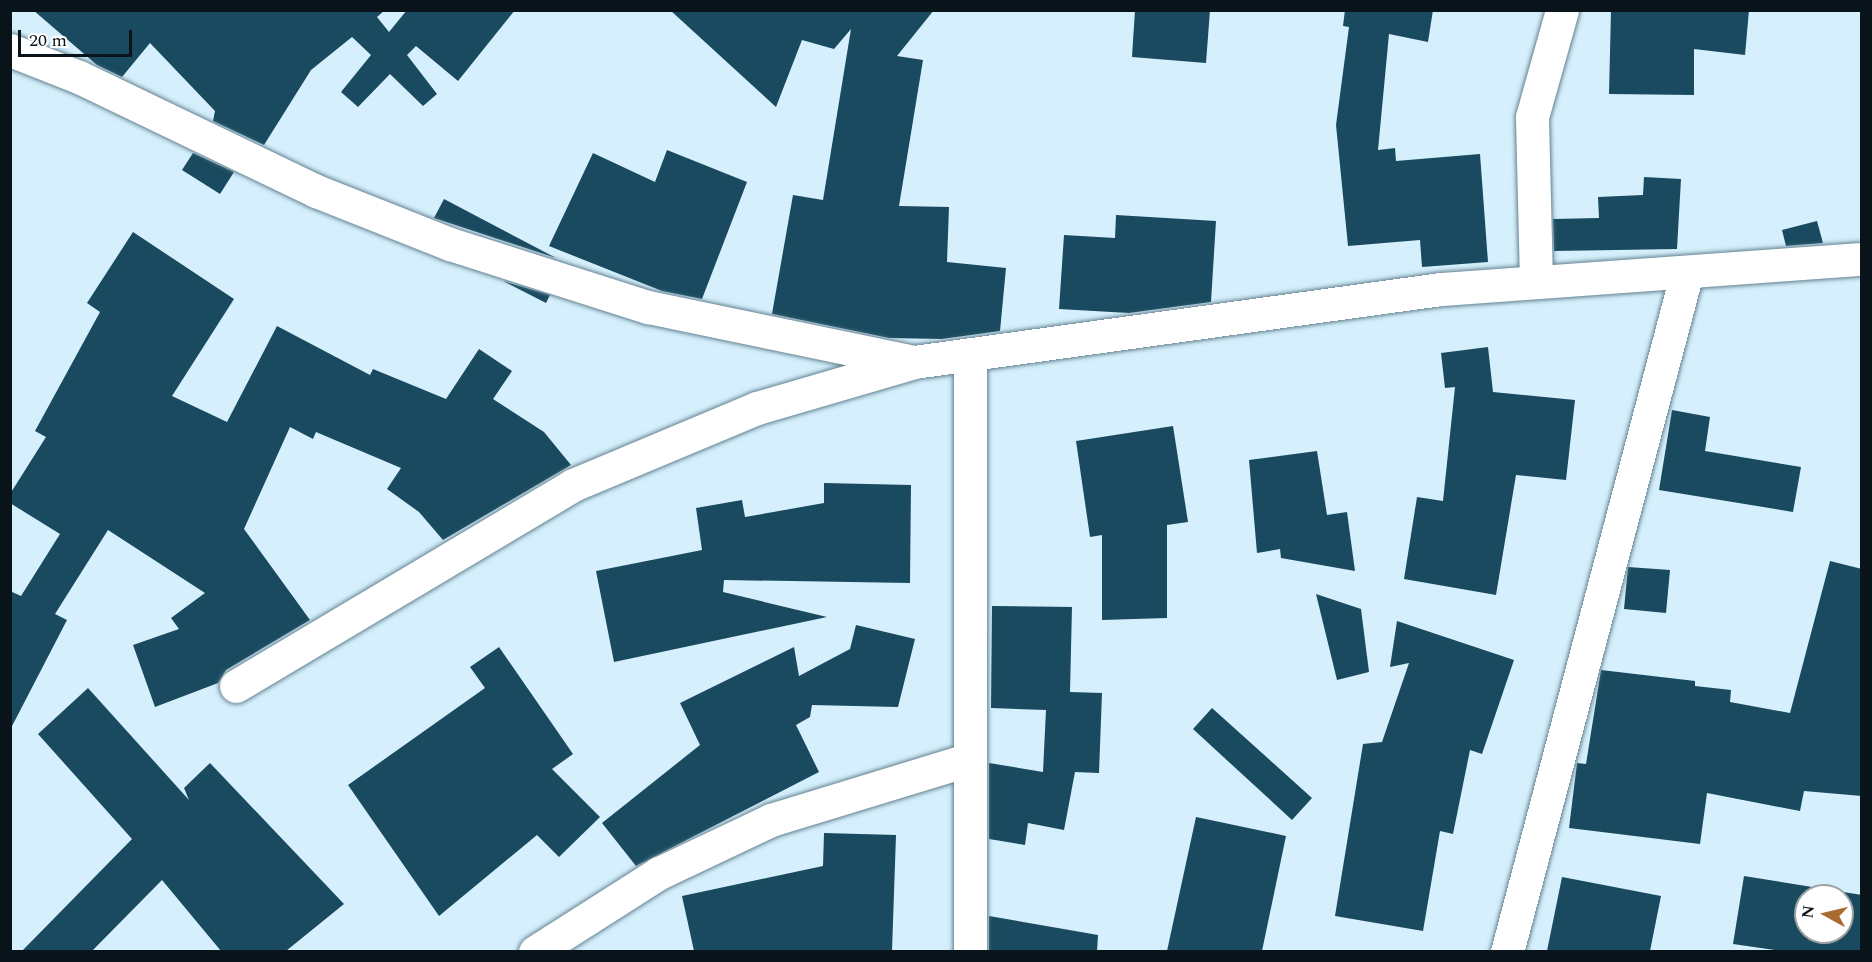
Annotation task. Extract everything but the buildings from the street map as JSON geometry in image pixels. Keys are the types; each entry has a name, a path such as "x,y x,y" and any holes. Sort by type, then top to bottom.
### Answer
{"street":[{"path":"1536,282 1532,117 1562,10"},
{"path":"10,50 79,77 316,191 450,244 648,307 914,363"},
{"path":"236,686 573,485 757,408 914,363 1441,289 1862,259"},
{"path":"1507,951 1687,272"},
{"path":"970,355 970,951"},
{"path":"535,951 659,873 771,820 970,759"}]}
